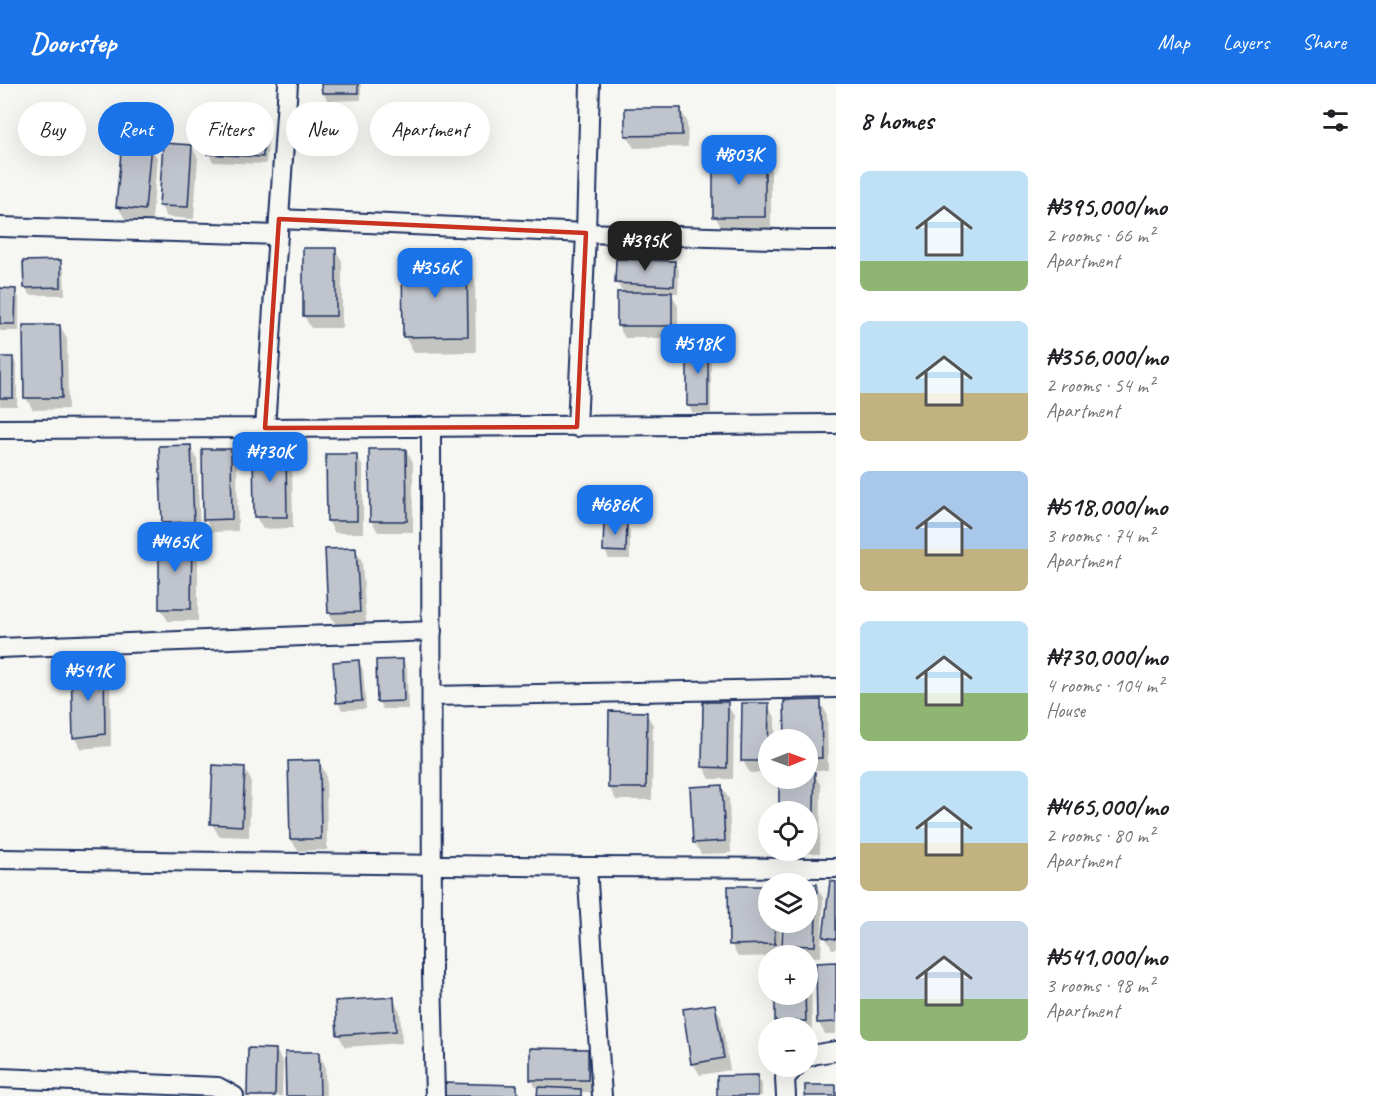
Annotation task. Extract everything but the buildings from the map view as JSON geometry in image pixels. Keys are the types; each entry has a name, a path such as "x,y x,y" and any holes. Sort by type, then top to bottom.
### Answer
{"street":[{"path":"265,428 288,84"},
{"path":"577,427 590,84"},
{"path":"0,227 278,227 836,240"},
{"path":"0,429 836,424"},
{"path":"431,426 432,974 435,1096"},
{"path":"0,648 432,631"},
{"path":"432,696 836,688"},
{"path":"0,859 836,868"},
{"path":"587,867 602,1096"},
{"path":"818,1054 836,1051"},
{"path":"786,1077 786,1096"},
{"path":"0,1078 218,1087 234,1096"}],"highlighted area":[{"path":"279,219 586,233 577,427 265,428"}]}
